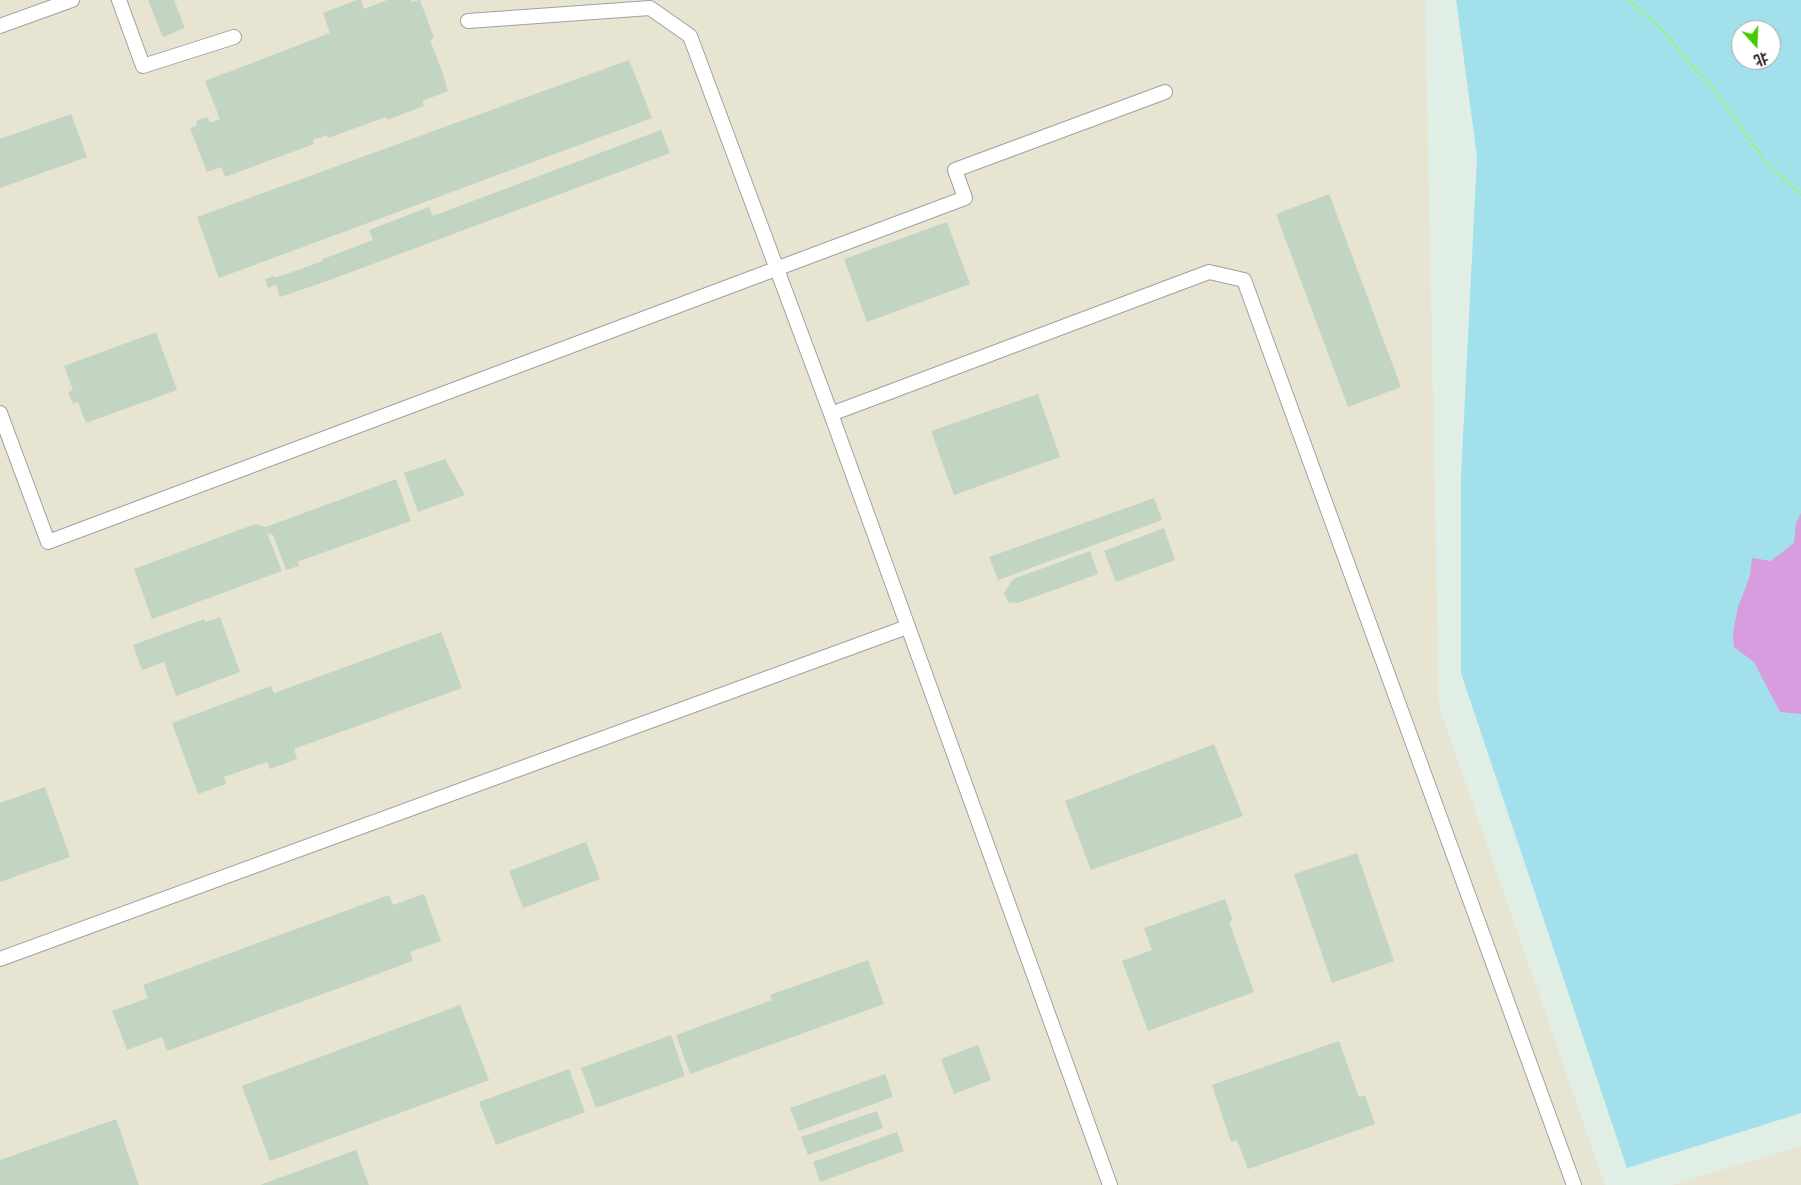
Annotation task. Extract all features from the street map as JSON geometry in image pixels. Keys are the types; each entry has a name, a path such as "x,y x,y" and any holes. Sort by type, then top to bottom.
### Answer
{"lane":[{"path":"0,26 72,0"},
{"path":"119,0 143,66 234,37"},
{"path":"468,21 650,8 690,36 777,268 1110,1185"},
{"path":"0,413 48,542 965,198 955,170 1164,92"},
{"path":"830,414 1209,272 1244,280 1574,1185"},
{"path":"0,959 907,627"}],"path":[{"path":"1629,0 1665,33 1712,87 1765,161 1801,195"}],"shaded area":[{"path":"0,0 1425,0 1439,706 1605,1185 0,1185"},
{"path":"1456,0 1801,0 1801,1113 1627,1168 1461,673 1461,477 1477,157"},
{"path":"1801,513 1801,714 1780,712 1754,662 1734,647 1733,633 1738,607 1750,576 1752,558 1771,561 1794,543 1796,523"},
{"path":"1801,1146 1801,1185 1671,1185"}],"building":[{"path":"148,0 174,0 185,28 163,37"},
{"path":"361,0 364,9 387,0 411,0 411,2 420,0 434,38 430,40 448,91 422,101 424,106 387,120 386,117 328,138 327,135 313,140 314,144 225,177 221,167 207,172 190,128 197,125 196,121 208,117 210,123 220,119 205,81 330,33 323,13"},
{"path":"629,60 652,118 219,278 197,217"},
{"path":"71,114 87,157 0,188 0,139"},
{"path":"661,130 670,153 280,297 276,285 268,288 265,279 274,276 275,278 323,261 323,259 373,240 369,230 429,207 433,216"},
{"path":"1329,194 1401,387 1348,407 1276,214"},
{"path":"947,222 970,284 867,322 844,259"},
{"path":"156,332 177,390 86,423 78,402 73,404 68,392 73,390 64,366"},
{"path":"1038,394 1060,457 954,495 931,431"},
{"path":"445,459 465,495 418,512 404,473"},
{"path":"396,479 411,521 297,562 299,566 286,570 273,535 267,533 282,571 152,619 134,569 255,524 266,527"},
{"path":"1154,498 1162,520 998,580 989,557"},
{"path":"1164,528 1175,560 1116,582 1104,551"},
{"path":"1090,551 1098,574 1018,603 1008,602 1004,593 1013,579"},
{"path":"220,617 240,672 176,696 164,662 142,670 133,645 204,619 205,622"},
{"path":"441,632 462,688 294,749 297,759 270,769 267,762 224,777 226,784 198,794 172,723 271,686 274,693"},
{"path":"1214,744 1243,816 1091,870 1065,801"},
{"path":"45,787 70,857 0,882 0,803"},
{"path":"586,842 600,879 523,908 509,871"},
{"path":"1357,853 1394,961 1332,983 1294,874"},
{"path":"424,894 441,941 410,952 413,961 167,1051 162,1037 127,1050 112,1011 148,998 143,985 389,895 393,905"},
{"path":"1225,899 1233,921 1229,922 1254,992 1148,1031 1122,961 1152,950 1144,928"},
{"path":"868,960 884,1004 690,1074 676,1035 772,1000 770,995"},
{"path":"460,1005 489,1080 270,1161 242,1086"},
{"path":"671,1035 685,1076 596,1108 581,1068"},
{"path":"1339,1041 1359,1097 1365,1095 1375,1124 1248,1169 1237,1140 1231,1142 1212,1085"},
{"path":"978,1045 991,1080 954,1094 941,1059"},
{"path":"569,1069 585,1112 496,1145 479,1102"},
{"path":"885,1074 893,1097 799,1131 790,1108"},
{"path":"877,1111 883,1128 808,1155 801,1137"},
{"path":"116,1119 139,1185 0,1185 0,1160"},
{"path":"897,1132 904,1151 820,1182 813,1162"},
{"path":"356,1150 369,1185 260,1185"}]}
